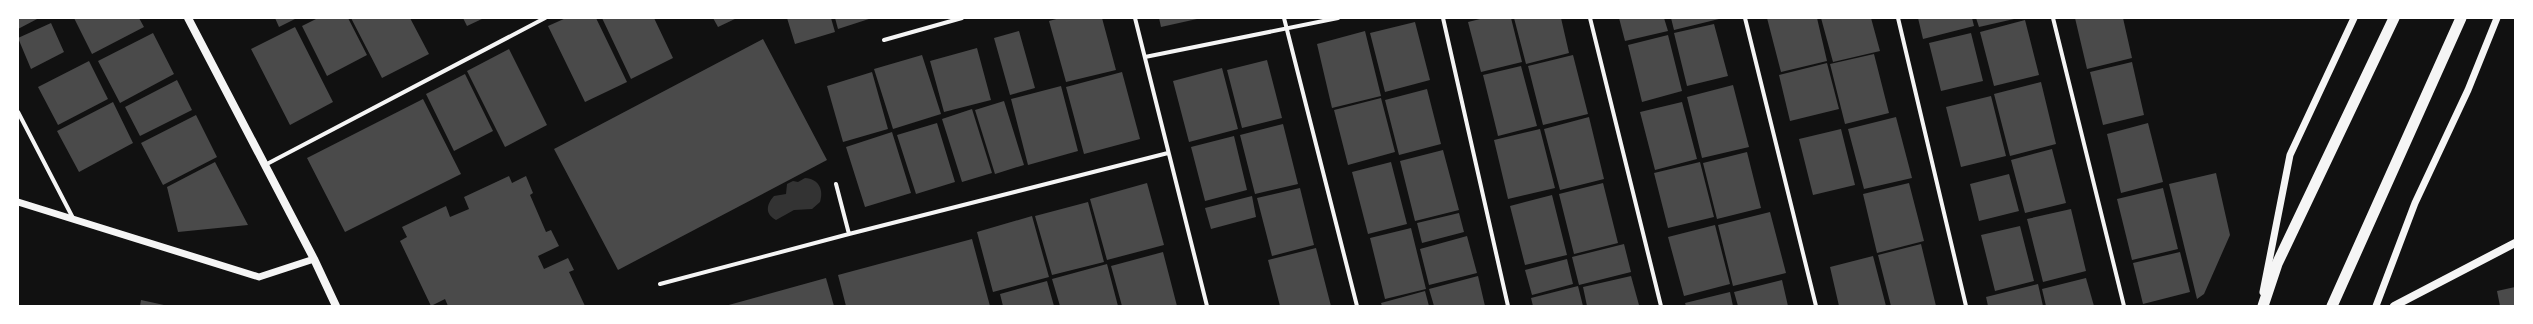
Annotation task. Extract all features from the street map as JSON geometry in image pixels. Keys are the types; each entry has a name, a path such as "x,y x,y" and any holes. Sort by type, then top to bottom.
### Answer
{"highway":[{"path":"2262,306 2277,264 2394,18"},
{"path":"2332,306 2460,18"}],"main road":[{"path":"188,18 314,259 336,306"},
{"path":"2394,306 2515,243"}],"street":[{"path":"265,165 545,18"},
{"path":"884,40 962,18"},
{"path":"1135,18 1206,306"},
{"path":"1284,18 1357,306"},
{"path":"1145,57 1338,18"},
{"path":"1443,18 1508,306"},
{"path":"1590,18 1661,306"},
{"path":"1745,18 1816,306"},
{"path":"1898,18 1966,306"},
{"path":"2053,18 2124,306"},
{"path":"2262,306 2290,155 2354,18"},
{"path":"2376,306 2415,203 2468,90 2497,18"},
{"path":"18,112 74,220"},
{"path":"660,284 849,234 1168,153"},
{"path":"836,184 849,234"},
{"path":"18,202 259,277 314,259"}],"shaded area":[{"path":"805,178 814,180 821,189 820,202 812,209 794,210 776,220 772,218 768,212 768,206 774,196 786,194 787,184 793,181 798,182"}],"building":[{"path":"18,18 39,18 18,29"},
{"path":"74,18 139,18 144,27 92,54"},
{"path":"275,18 297,18 279,27"},
{"path":"318,18 348,18 367,55 327,76 302,26"},
{"path":"351,18 410,18 429,54 382,78"},
{"path":"463,18 484,18 467,26"},
{"path":"566,18 596,18 627,82 585,102 548,26"},
{"path":"602,18 654,18 673,58 631,79"},
{"path":"713,18 737,18 718,27"},
{"path":"787,18 831,18 835,32 795,44"},
{"path":"835,18 872,18 838,29"},
{"path":"1060,18 1102,18 1116,70 1066,82 1049,21"},
{"path":"1159,18 1197,18 1197,19 1161,27"},
{"path":"1484,18 1511,18 1522,62 1481,72 1468,22"},
{"path":"1514,18 1561,18 1569,53 1526,64"},
{"path":"1619,18 1664,18 1668,31 1625,41"},
{"path":"1671,18 1719,18 1719,19 1674,30"},
{"path":"1767,18 1817,18 1827,61 1781,72"},
{"path":"1821,18 1871,18 1880,51 1833,62"},
{"path":"1918,18 1972,18 1974,26 1923,39"},
{"path":"1976,18 2014,18 2014,19 1979,27"},
{"path":"2075,18 2123,18 2132,58 2087,69"},
{"path":"2025,20 2039,75 1994,86 1980,32"},
{"path":"1415,22 1430,80 1385,92 1370,33"},
{"path":"51,23 64,52 31,69 18,38"},
{"path":"1714,24 1728,76 1687,86 1674,33"},
{"path":"295,27 333,102 290,125 251,49"},
{"path":"1019,31 1035,88 1010,95 994,38"},
{"path":"1365,31 1381,96 1332,108 1317,44"},
{"path":"153,33 174,74 120,103 98,61"},
{"path":"1971,33 1983,81 1941,91 1929,43"},
{"path":"1668,35 1682,91 1642,102 1628,45"},
{"path":"763,39 827,160 618,270 554,149"},
{"path":"977,48 991,100 944,112 930,61"},
{"path":"509,49 547,125 505,147 467,71"},
{"path":"1874,54 1889,113 1845,124 1830,64"},
{"path":"922,55 941,114 893,129 874,69"},
{"path":"1573,55 1588,114 1543,125 1528,66"},
{"path":"1267,60 1282,118 1242,128 1227,70"},
{"path":"89,61 108,99 58,125 38,87"},
{"path":"2132,62 2144,115 2103,125 2090,72"},
{"path":"1827,63 1839,109 1790,121 1779,75"},
{"path":"1521,66 1537,126 1498,136 1483,75"},
{"path":"1222,68 1238,129 1189,142 1173,81"},
{"path":"872,72 888,129 843,142 827,86"},
{"path":"1122,72 1140,139 1084,154 1066,87"},
{"path":"465,74 493,131 454,151 426,94"},
{"path":"177,80 192,110 140,136 125,107"},
{"path":"2041,82 2056,144 2010,156 1994,94"},
{"path":"1733,85 1749,147 1702,158 1687,97"},
{"path":"1061,86 1078,151 1028,165 1011,99"},
{"path":"1427,89 1441,144 1399,155 1385,100"},
{"path":"1991,96 2006,156 1961,167 1946,107"},
{"path":"1381,98 1395,152 1348,165 1334,110"},
{"path":"423,99 461,174 345,232 307,158"},
{"path":"1004,101 1024,165 995,174 975,110"},
{"path":"113,102 133,143 79,172 57,131"},
{"path":"1682,102 1697,159 1655,170 1640,112"},
{"path":"972,109 992,173 962,182 942,119"},
{"path":"196,115 217,157 163,185 141,143"},
{"path":"1589,117 1604,179 1560,190 1544,129"},
{"path":"1896,117 1912,178 1864,189 1848,129"},
{"path":"937,123 955,182 916,194 897,135"},
{"path":"2148,123 2163,182 2121,193 2107,134"},
{"path":"1283,124 1298,184 1255,194 1240,135"},
{"path":"1540,129 1555,188 1508,199 1494,140"},
{"path":"1841,129 1855,185 1813,195 1799,139"},
{"path":"892,132 911,193 865,207 846,147"},
{"path":"1234,136 1247,190 1205,201 1191,147"},
{"path":"2052,149 2066,203 2025,213 2011,160"},
{"path":"1443,150 1459,210 1415,221 1400,161"},
{"path":"1747,152 1761,208 1717,219 1703,163"},
{"path":"215,162 248,225 178,232 167,187"},
{"path":"1391,162 1407,224 1368,234 1352,172"},
{"path":"1700,162 1714,217 1668,228 1654,173"},
{"path":"2216,173 2230,235 2204,294 2197,299 2169,184"},
{"path":"2009,174 2019,211 1979,221 1970,184"},
{"path":"509,176 512,183 526,176 533,193 530,195 546,232 551,230 559,246 538,256 544,269 568,258 574,270 569,272 585,306 448,306 445,299 431,306 400,241 407,237 402,227 446,206 450,217 469,209 464,197"},
{"path":"1147,183 1164,245 1107,260 1090,199"},
{"path":"1603,183 1618,243 1574,254 1559,194"},
{"path":"1909,183 1924,241 1877,253 1863,194"},
{"path":"1300,188 1314,245 1272,256 1257,198"},
{"path":"2163,188 2178,249 2132,260 2117,199"},
{"path":"1552,195 1567,255 1525,265 1510,206"},
{"path":"1252,196 1256,217 1211,229 1205,208"},
{"path":"1088,202 1104,262 1052,275 1035,216"},
{"path":"2071,209 2086,271 2043,282 2027,219"},
{"path":"1770,212 1786,273 1733,286 1718,225"},
{"path":"1459,213 1464,232 1422,243 1417,223"},
{"path":"1032,216 1049,277 993,292 977,232"},
{"path":"1715,225 1730,284 1684,296 1668,237"},
{"path":"2020,226 2034,281 1995,291 1981,235"},
{"path":"1411,228 1426,289 1385,299 1370,238"},
{"path":"1467,236 1477,273 1429,285 1420,249"},
{"path":"972,239 990,306 846,306 838,275"},
{"path":"1624,244 1631,272 1579,285 1572,257"},
{"path":"1921,244 1936,306 1891,306 1878,255"},
{"path":"1316,248 1331,306 1280,306 1268,260"},
{"path":"1163,252 1177,306 1122,306 1111,266"},
{"path":"2180,252 2190,292 2143,304 2133,263"},
{"path":"1873,256 1886,306 1839,306 1830,267"},
{"path":"1567,259 1573,284 1532,295 1525,270"},
{"path":"1107,264 1118,306 1060,306 1052,279"},
{"path":"1478,276 1485,306 1434,306 1429,289"},
{"path":"1631,276 1639,305 1587,306 1583,287"},
{"path":"826,278 834,306 725,306"},
{"path":"2086,278 2094,306 2046,306 2042,289"},
{"path":"1782,280 1788,306 1738,306 1734,292"},
{"path":"1047,281 1054,306 1003,306 1000,294"},
{"path":"2038,284 2043,306 1988,306 1986,297"},
{"path":"1578,286 1583,306 1533,306 1531,298"},
{"path":"2515,287 2515,306 2500,306 2497,291"},
{"path":"1425,291 1429,306 1382,306 1381,303"},
{"path":"1730,292 1733,306 1686,306 1685,303"},
{"path":"141,300 164,305 140,306"}]}
